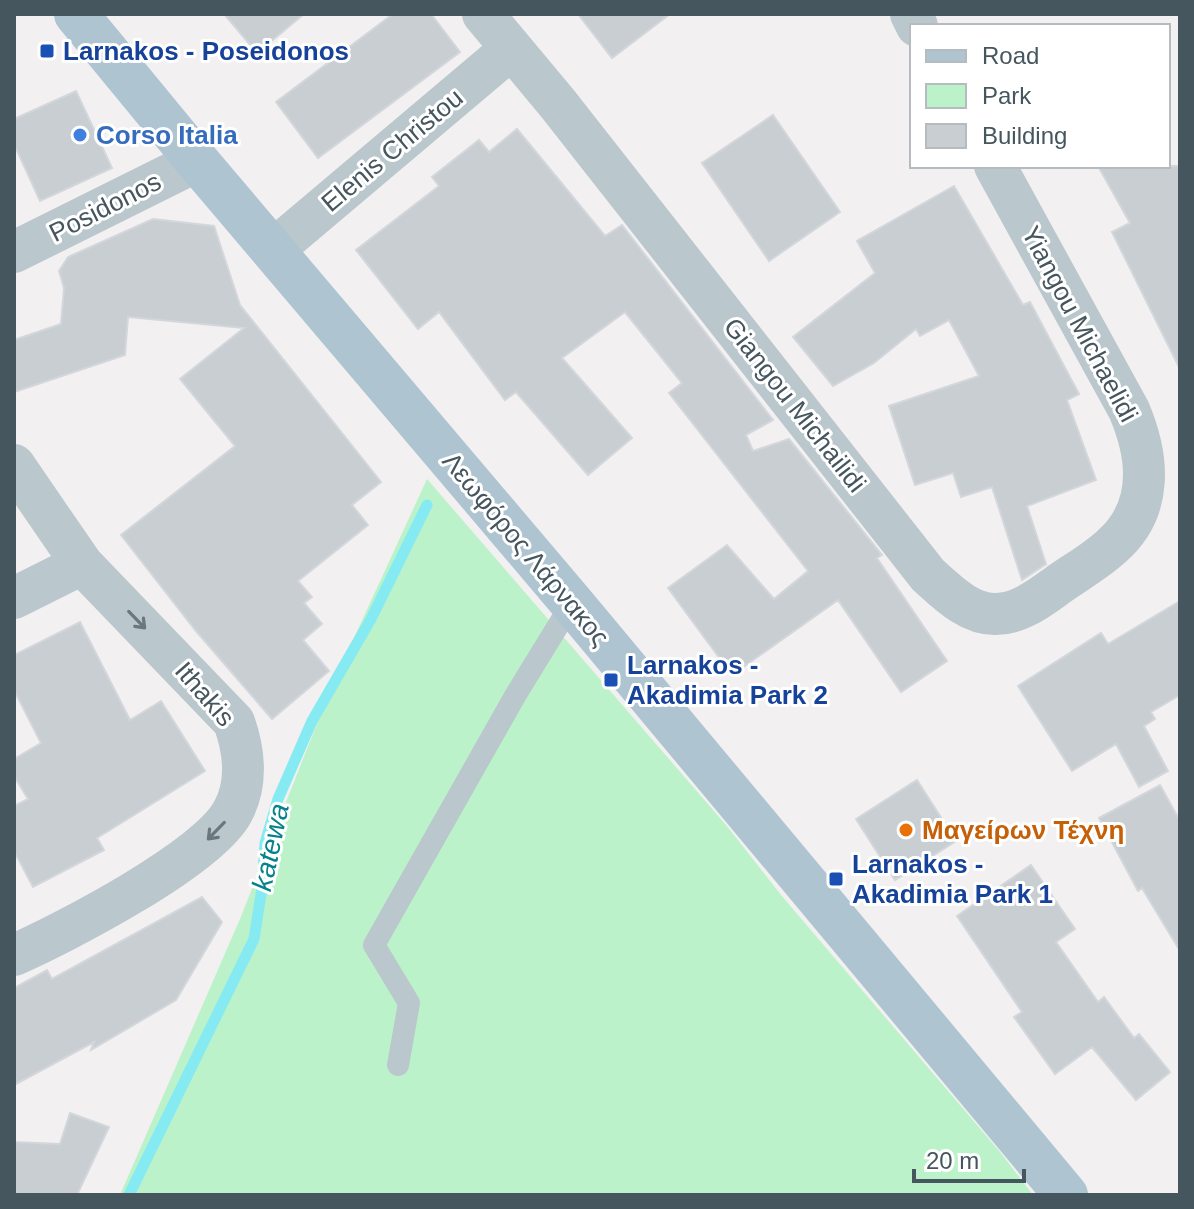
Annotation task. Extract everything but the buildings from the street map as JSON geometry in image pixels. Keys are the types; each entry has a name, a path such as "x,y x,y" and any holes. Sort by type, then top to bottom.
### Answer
{"main road":[{"name":"Λεωφόρος Λάρνακος","path":"76,14 1066,1195"}],"street":[{"name":"Giangou Michailidi","path":"483,14 558,104 928,575 963,604 979,612 997,614 1034,602 1112,546 1129,527 1139,509 1144,488"},
{"name":"Elenis Christou","path":"273,250 511,49"},
{"name":"Posidonos","path":"14,252 197,161"},
{"name":"Yiangou Michaelidi","path":"996,168 1129,410 1140,436 1144,488"},
{"name":"Ithakis","path":"14,465 82,564 234,722 241,742 243,766 241,789 231,816 210,839 181,862 45,942 14,955"},
{"path":"14,598 82,564"}],"lane":[{"path":"398,1065 409,1003 374,945 515,696 572,603"}],"green space":[{"path":"427,479 726,825 1033,1195 120,1195 240,919 331,688"}],"waterway":[{"name":"katewa","path":"129,1195 254,939 265,843 278,799 312,721 371,619 427,505"}],"place":[{"name":"Larnakos - Poseidonos","path":"47,51"},
{"name":"Corso Italia","path":"80,135"},
{"name":"Larnakos - Akadimia Park 2","path":"611,680"},
{"name":"Μαγείρων Τέχνη","path":"906,830"},
{"name":"Larnakos - Akadimia Park 1","path":"836,879"}]}
